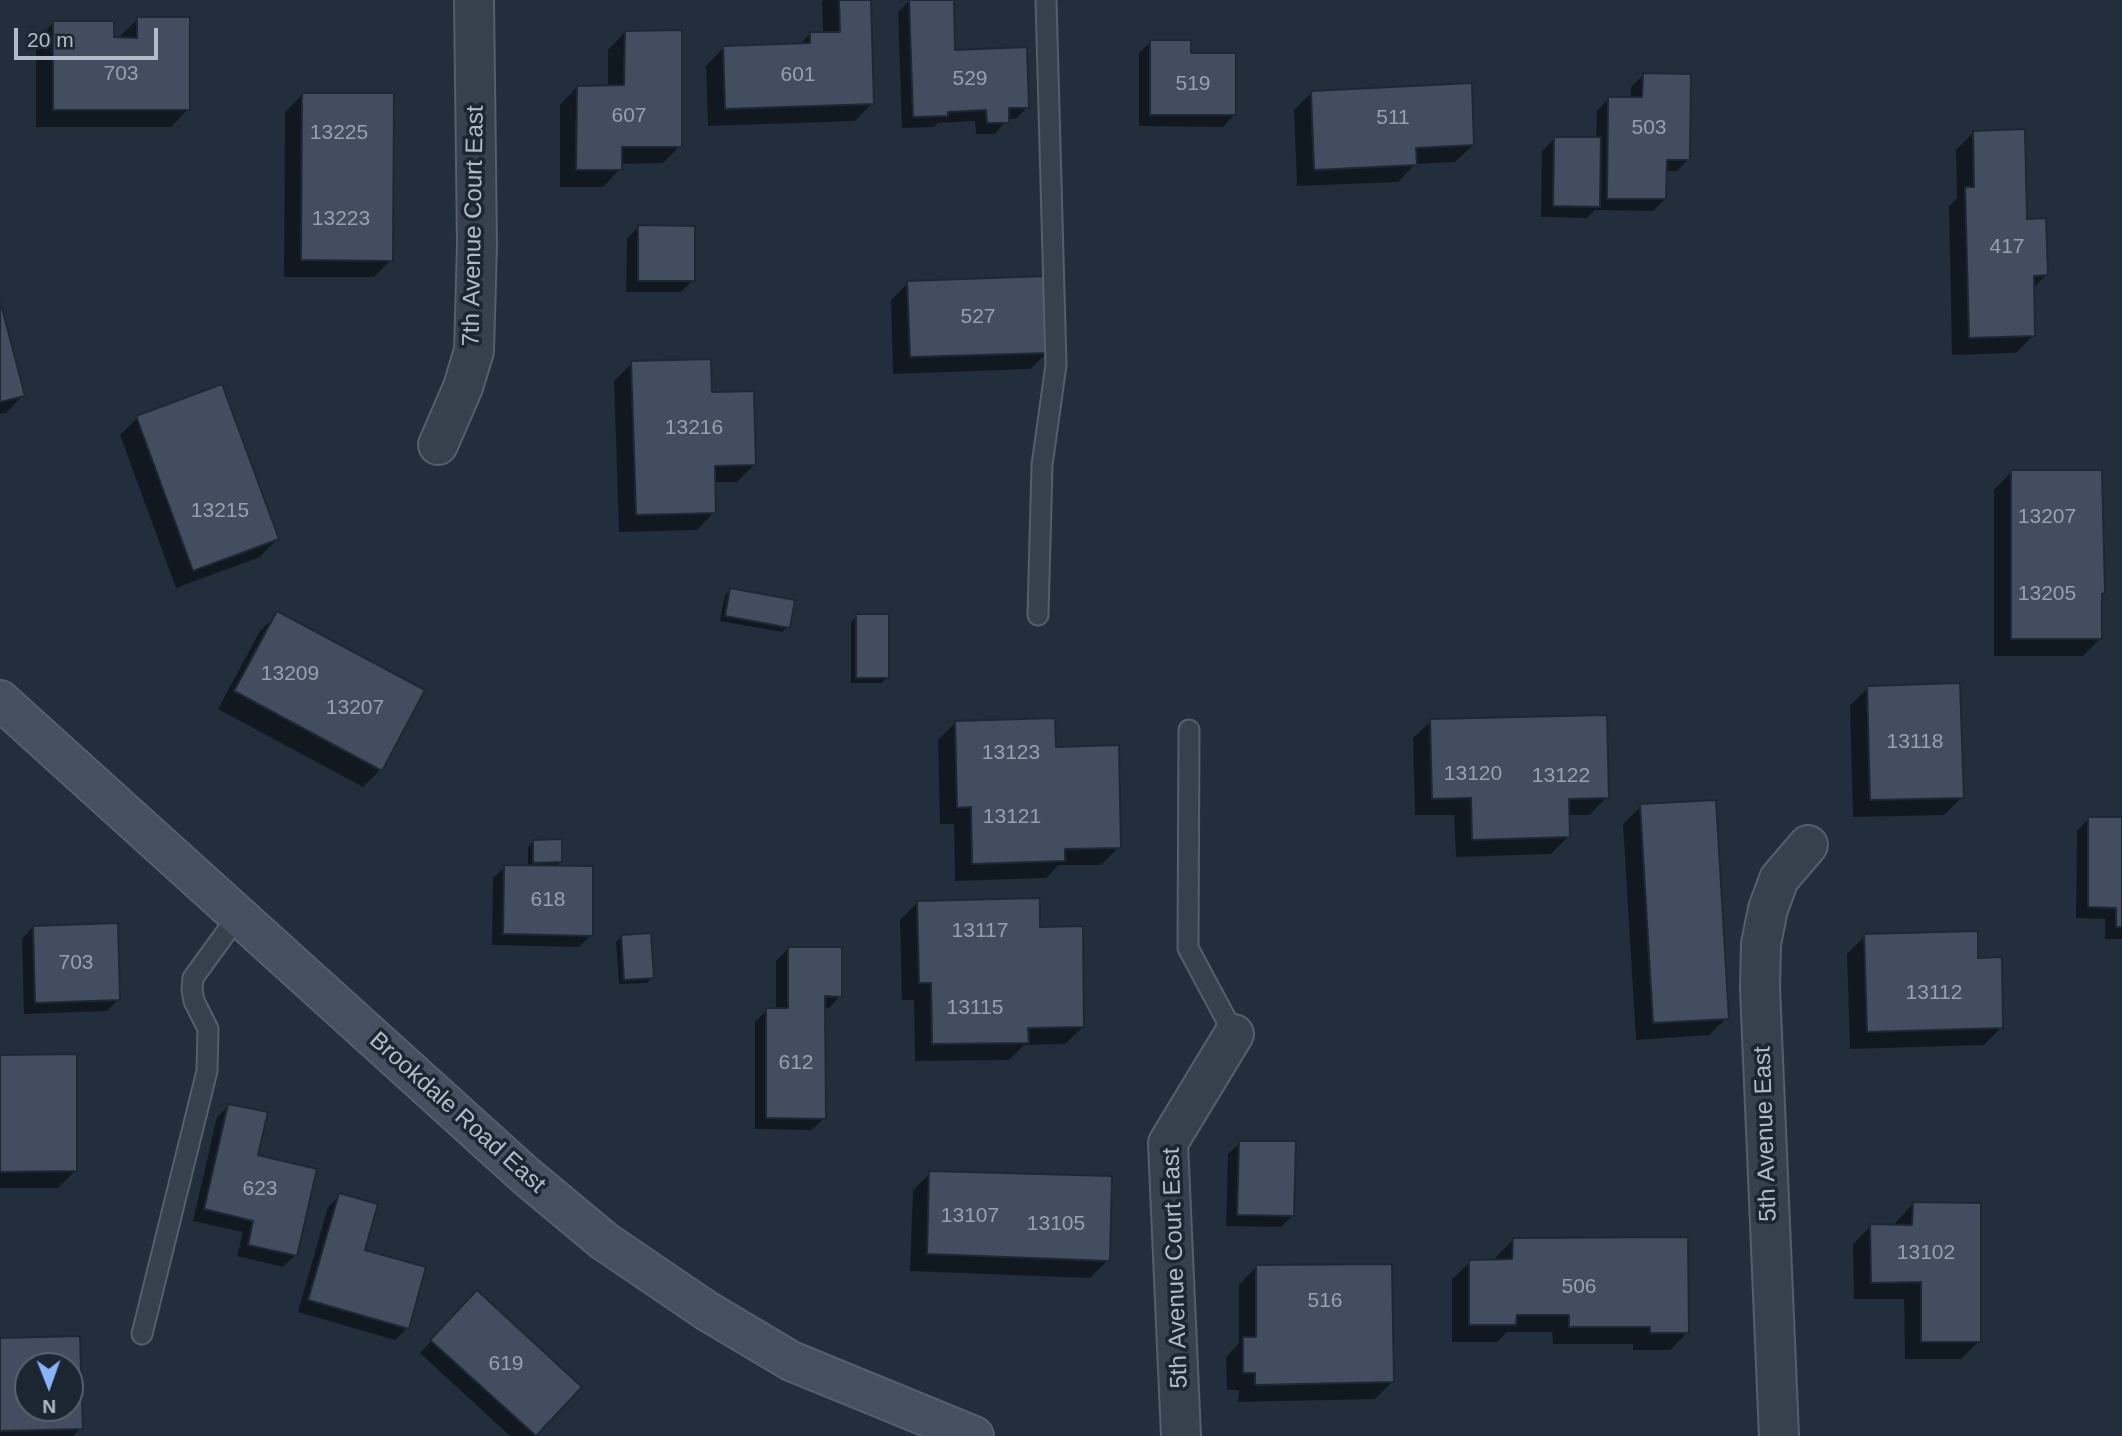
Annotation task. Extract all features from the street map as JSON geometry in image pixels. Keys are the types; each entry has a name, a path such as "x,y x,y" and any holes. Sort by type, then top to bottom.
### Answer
{"main road":[{"name":"Brookdale Road East","path":"1,704 526,1176 604,1241 707,1311 790,1361 974,1436"}],"street":[{"name":"7th Avenue Court East","path":"438,445 463,387 474,351 477,245 474,0"},
{"name":"5th Avenue East","path":"1779,1436 1760,988 1761,944 1768,909 1779,879 1808,845"},
{"name":"5th Avenue Court East","path":"1181,1436 1168,1143 1234,1034"}],"lane":[{"path":"1038,615 1042,465 1056,365 1046,0"},
{"path":"1189,730 1188,948 1234,1034"},
{"path":"142,1334 207,1070 208,1029 194,1001 193,978 238,916"}],"building":[{"path":"839,0 871,0 874,104 725,109 723,46 810,43 810,32 840,32"},
{"path":"909,0 954,0 955,50 1027,47 1029,108 1009,108 1009,123 987,123 986,110 948,112 948,116 913,117"},
{"path":"137,17 190,17 190,110 53,110 53,21 114,21 114,37 137,38"},
{"path":"682,30 682,147 622,147 622,170 576,170 577,86 624,85 625,31"},
{"path":"1150,40 1191,40 1191,53 1236,53 1236,115 1150,115"},
{"path":"1643,73 1691,74 1690,160 1667,160 1666,199 1607,199 1608,97 1642,97"},
{"path":"1472,83 1474,145 1416,148 1417,165 1314,170 1311,91"},
{"path":"302,93 394,93 393,261 301,260"},
{"path":"2025,129 2027,219 2046,218 2048,275 2034,276 2035,336 1969,338 1965,187 1974,187 1973,131"},
{"path":"1554,137 1601,137 1600,207 1553,206"},
{"path":"638,225 695,226 695,281 638,281"},
{"path":"1047,276 1050,353 910,357 907,281"},
{"path":"0,300 25,396 0,402"},
{"path":"711,359 712,392 754,391 756,465 715,466 716,513 636,515 631,361"},
{"path":"222,384 279,539 193,571 136,416"},
{"path":"2011,470 2102,470 2105,593 2102,594 2102,639 2011,639"},
{"path":"730,588 795,600 790,628 725,616"},
{"path":"277,611 425,690 382,771 234,691"},
{"path":"856,614 889,614 889,678 856,678"},
{"path":"1960,683 1964,798 1870,800 1867,686"},
{"path":"1607,715 1609,798 1569,799 1570,837 1472,840 1471,798 1432,799 1430,719"},
{"path":"1055,718 1056,747 1119,745 1121,848 1065,849 1065,861 972,864 971,807 957,808 955,721"},
{"path":"1716,800 1729,1019 1653,1023 1640,804"},
{"path":"2088,817 2122,817 2122,927 2116,927 2116,908 2088,907"},
{"path":"562,839 562,862 533,863 533,840"},
{"path":"504,865 593,866 593,936 503,934"},
{"path":"1040,898 1040,927 1083,926 1084,1027 1028,1028 1029,1043 932,1044 931,983 919,983 917,901"},
{"path":"118,923 120,1000 35,1003 33,926"},
{"path":"1978,931 1978,958 2002,957 2003,1028 1867,1032 1864,934"},
{"path":"651,933 654,978 624,980 621,935"},
{"path":"788,947 842,947 842,997 825,996 826,1119 766,1118 766,1008 788,1008"},
{"path":"77,1054 77,1171 0,1172 0,1055"},
{"path":"228,1104 268,1112 258,1155 317,1169 297,1256 248,1245 253,1221 204,1209"},
{"path":"1239,1141 1296,1141 1294,1216 1237,1215"},
{"path":"929,1171 1112,1176 1110,1261 927,1254"},
{"path":"339,1193 378,1204 365,1250 426,1267 409,1329 308,1300"},
{"path":"1913,1202 1981,1203 1981,1342 1921,1342 1921,1282 1871,1283 1870,1224 1912,1225"},
{"path":"1688,1237 1689,1333 1650,1333 1650,1327 1569,1327 1569,1315 1517,1315 1516,1325 1469,1325 1469,1260 1512,1259 1513,1238"},
{"path":"1392,1264 1394,1382 1255,1385 1255,1373 1243,1373 1243,1337 1256,1337 1256,1265"},
{"path":"477,1290 582,1387 536,1436 430,1340"},
{"path":"80,1336 81,1352 14,1352 14,1422 83,1422 83,1429 0,1431 0,1338"}]}
